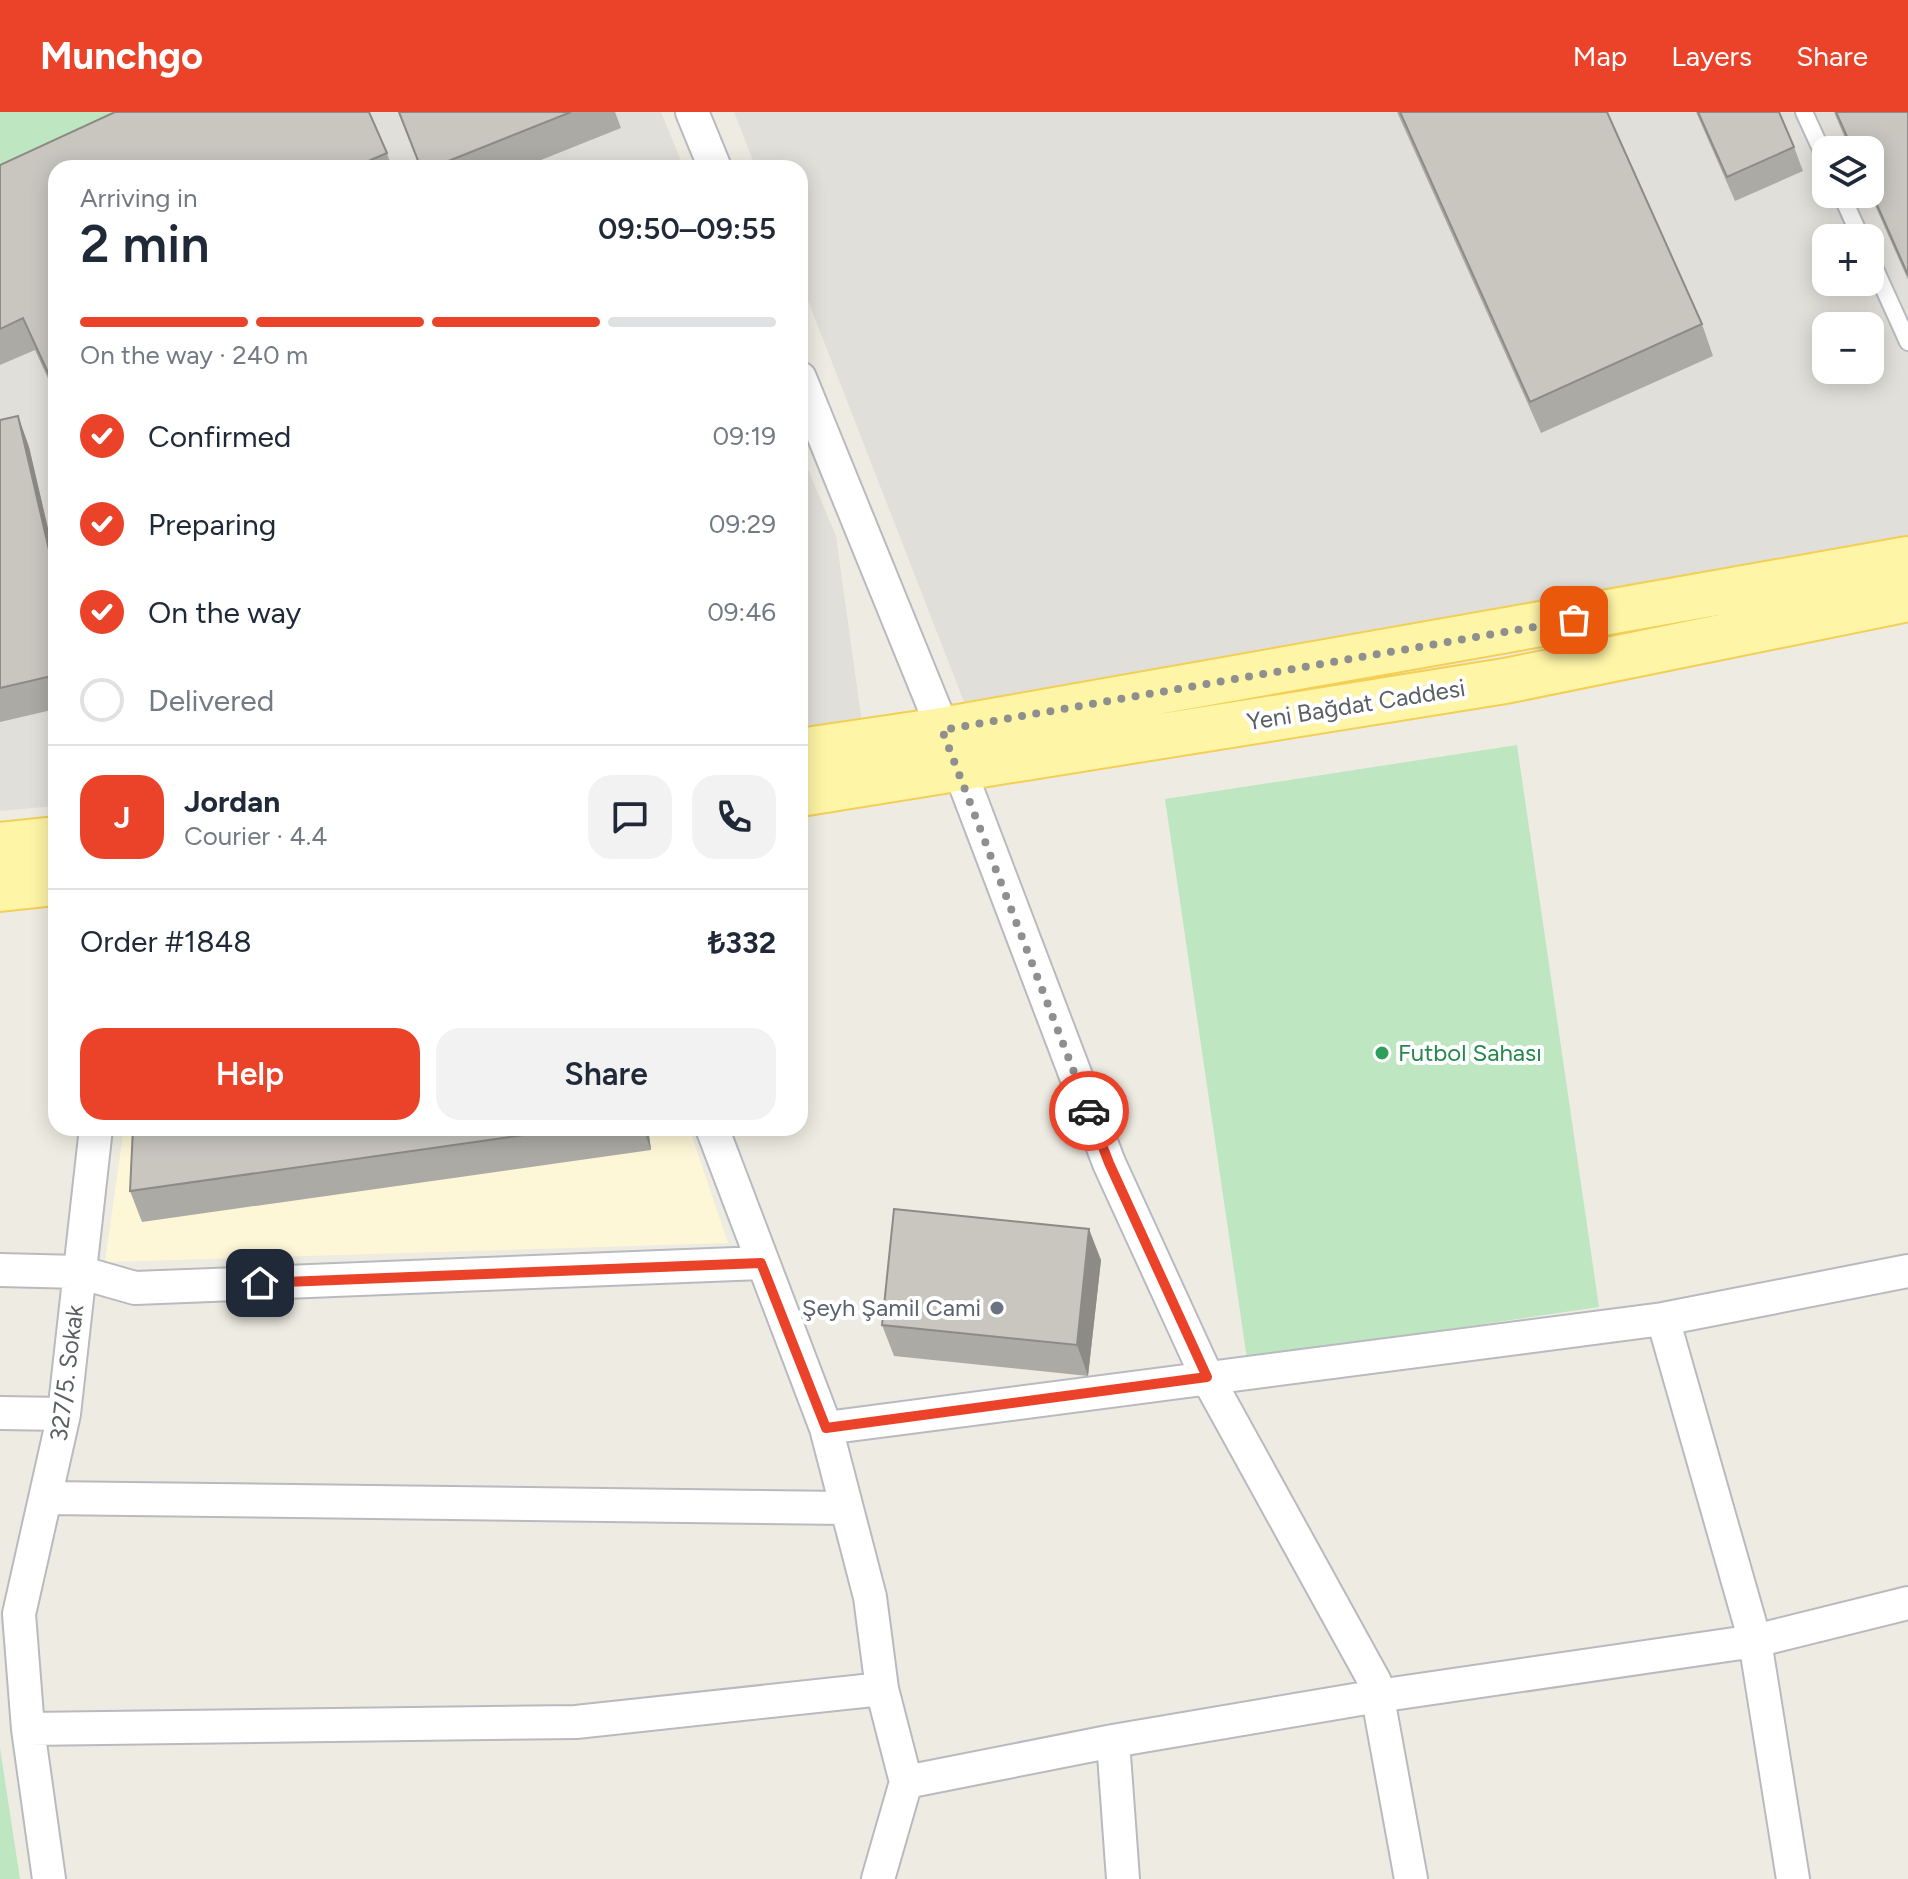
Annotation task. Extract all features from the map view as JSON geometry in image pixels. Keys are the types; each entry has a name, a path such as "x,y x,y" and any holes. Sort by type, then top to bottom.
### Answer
{"main road":[{"name":"Yeni Bağdat Caddesi","path":"808,750 942,730 1908,559"},
{"name":"Yeni Bağdat Caddesi","path":"808,793 960,771 1505,681 1908,599"},
{"path":"0,845 48,840"},
{"path":"0,889 48,884"}],"street":[{"path":"692,112 712,160"},
{"path":"808,398 960,771 1109,1163 1207,1377 1375,1682 1411,1879"},
{"name":"327/5. Sokak","path":"49,1879 10,1614 47,1498 64,1414 95,1136"},
{"path":"715,1136 826,1428 870,1597 882,1689 906,1782 878,1879"},
{"path":"0,1270 79,1272 135,1288 761,1263"},
{"path":"826,1428 1663,1319 1908,1271"},
{"path":"1663,1319 1755,1641 1793,1879"},
{"path":"0,1413 64,1414"},
{"path":"47,1498 846,1508"},
{"path":"906,1782 1113,1741 1378,1696 1755,1641 1908,1603"},
{"path":"28,1729 576,1722 882,1689"},
{"path":"1113,1741 1123,1879"}],"lane":[{"path":"1804,112 1815,136"},
{"path":"1884,289 1908,342"}],"shaded area":[{"path":"138,112 661,112 681,160 48,160 48,807 0,811 0,174"},
{"path":"734,112 1908,112 1908,539 1556,609 964,702 808,301 808,160 753,160"},
{"path":"808,469 836,536 862,723 808,728"},
{"path":"123,1136 692,1136 728,1243 105,1262"}],"green space":[{"path":"0,112 138,112 0,174"},
{"name":"Futbol Sahası","path":"1517,745 1599,1307 1247,1359 1165,799"},
{"path":"0,1748 20,1879 0,1879"}],"building":[{"path":"115,112 369,112 387,153 371,160 48,160 48,373 23,318 0,329 0,165"},
{"path":"399,112 571,112 451,160 418,160"},
{"path":"1400,112 1607,112 1702,324 1530,402"},
{"path":"1698,112 1779,112 1794,147 1727,177"},
{"path":"1836,112 1908,112 1908,275 1878,208 1884,208 1884,136 1847,136"},
{"path":"18,416 48,545 48,677 0,688 0,420"},
{"path":"133,1136 518,1136 130,1191"},
{"name":"Şeyh Şamil Cami","path":"894,1209 1089,1229 1077,1345 882,1325"}],"way so far":[{"path":"1089,1111 942,730 1574,620"}],"place":[{"name":"Futbol Sahası","path":"1382,1053"},
{"name":"Şeyh Şamil Cami","path":"997,1308"}],"route":[{"path":"260,1283 761,1263 826,1428 1207,1377 1109,1163 1089,1111"}]}
